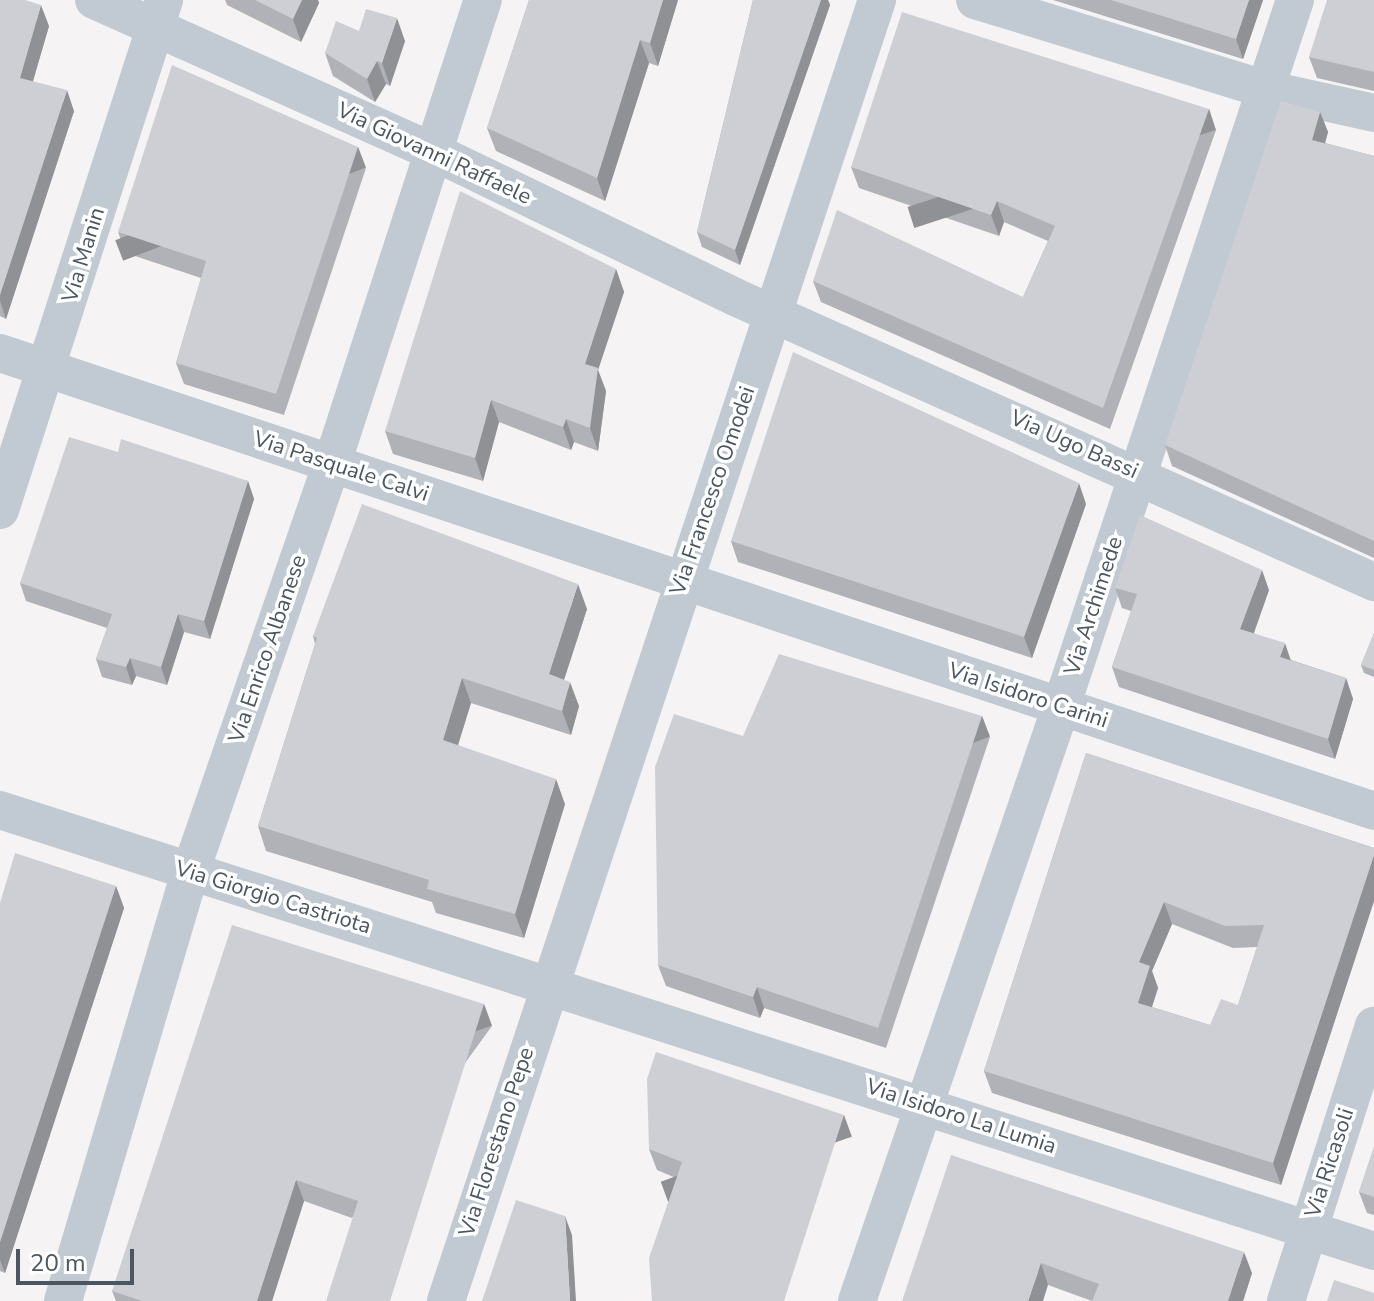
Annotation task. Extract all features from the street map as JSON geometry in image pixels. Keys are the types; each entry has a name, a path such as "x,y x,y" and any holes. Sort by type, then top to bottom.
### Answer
{"street":[{"name":"Via Giovanni Raffaele","path":"94,0 159,13 434,152 773,311"},
{"name":"Via Enrico Albanese","path":"63,1301 190,873 332,464 483,0"},
{"name":"Via Francesco Omodei","path":"548,983 877,0"},
{"path":"975,0 1265,89 1374,113"},
{"name":"Via Archimede","path":"857,1301 1061,707 1295,0"},
{"name":"Via Manin","path":"0,510 49,370 159,13"},
{"name":"Via Ugo Bassi","path":"773,311 1374,582"},
{"name":"Via Pasquale Calvi","path":"0,353 682,581"},
{"name":"Via Isidoro Carini","path":"682,581 1374,811"},
{"name":"Via Giorgio Castriota","path":"0,810 190,873 548,983"},
{"name":"Via Isidoro La Lumia","path":"548,983 1374,1251"},
{"name":"Via Florestano Pepe","path":"446,1301 548,983"},
{"name":"Via Ricasoli","path":"1286,1301 1374,1026"}],"building":[{"path":"0,0 25,0 41,5 20,78 67,90 0,295"},
{"path":"255,0 302,0 293,19"},
{"path":"529,0 663,0 650,43 640,40 597,178 487,128"},
{"path":"753,0 821,0 735,250 697,232"},
{"path":"1111,0 1249,0 1236,39"},
{"path":"1327,0 1374,0 1374,72 1309,57"},
{"path":"366,9 397,18 382,63 377,61 367,79 325,53 336,21 359,31"},
{"path":"902,12 1209,109 1103,408 813,281 837,210 1023,297 1055,226 997,201 991,215 851,167"},
{"path":"172,65 358,147 276,394 176,363 206,261 118,232"},
{"path":"1281,101 1320,112 1312,140 1374,156 1374,541 1165,445"},
{"path":"460,191 616,269 585,364 598,368 590,428 566,419 563,427 491,400 475,458 385,431"},
{"path":"793,352 1079,483 1024,637 731,541"},
{"path":"69,437 118,452 121,439 248,481 204,621 178,614 161,667 130,658 126,667 96,659 112,614 20,583"},
{"path":"362,504 578,584 549,674 570,682 562,711 462,678 443,740 556,779 515,914 427,889 429,880 258,826 317,638 313,636"},
{"path":"1140,515 1262,570 1240,629 1285,643 1280,657 1346,678 1328,739 1112,667 1137,594 1115,588"},
{"path":"1374,633 1374,670 1361,665"},
{"path":"779,654 982,716 878,1028 757,987 753,997 658,965 655,767 674,714 743,736"},
{"path":"1086,753 1374,848 1273,1163 984,1071","holes":["1164,902 1225,926 1264,925 1238,1005 1221,999 1210,1025 1138,1003 1150,966 1139,962"]},
{"path":"15,853 116,886 0,1242 0,903"},
{"path":"232,925 484,1004 390,1301 326,1301 358,1201 296,1180 257,1301 142,1301 112,1291"},
{"path":"656,1052 844,1115 784,1301 652,1301 649,1258 682,1162 649,1149 647,1079"},
{"path":"1374,1147 1374,1197 1359,1192"},
{"path":"951,1155 1244,1252 1228,1301 1092,1301 1099,1284 1041,1263 1028,1301 902,1301"},
{"path":"516,1200 565,1216 570,1301 482,1301"},
{"path":"1334,1280 1374,1293 1374,1301 1327,1301"}]}
